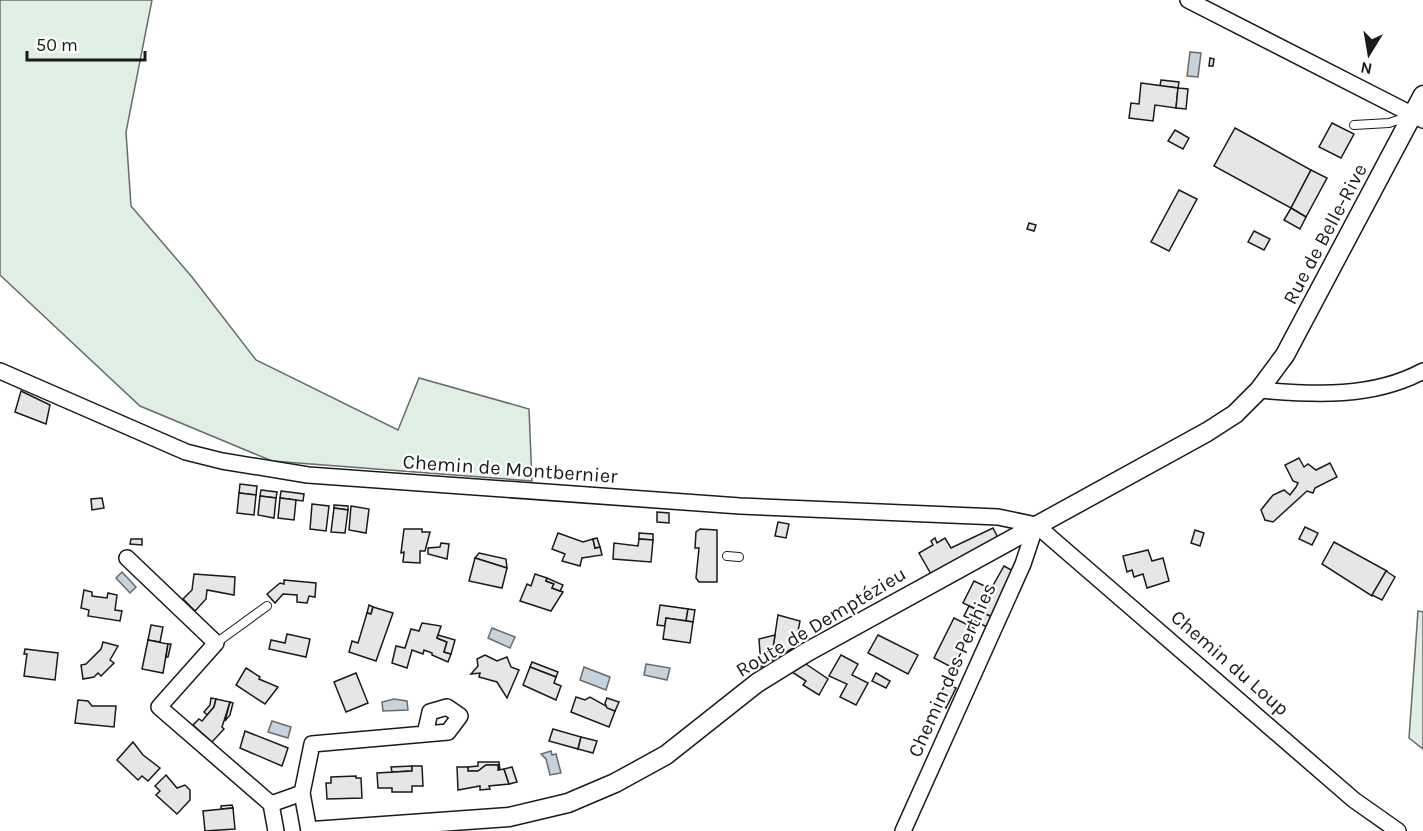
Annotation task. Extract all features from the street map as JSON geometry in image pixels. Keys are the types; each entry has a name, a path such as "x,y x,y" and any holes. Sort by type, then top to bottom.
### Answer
{"street":[{"path":"1188,0 1417,118"},
{"name":"Rue de Belle-Rive","path":"1259,390 1273,374 1308,314 1417,118 1423,94"},
{"name":"Chemin de Montbernier","path":"0,371 186,452 222,461 308,476 740,506 998,517 1036,525"},
{"path":"1259,390 1330,394 1389,385 1423,372"},
{"name":"Route de Demptézieu","path":"311,831 509,817 568,803 615,783 666,755 757,682 1207,432 1236,414 1259,390"},
{"name":"Chemin des Perthies","path":"903,831 1023,564 1036,525"},
{"name":"Chemin du Loup","path":"1036,525 1354,800 1398,831"},
{"path":"127,558 216,643 159,707 272,804 276,831"},
{"path":"311,831 302,793 312,744 425,734"},
{"path":"272,804 302,793"}],"lane":[{"path":"1354,125 1389,123 1417,118"},
{"path":"727,556 739,557"},
{"path":"216,643 267,606"}],"green space":[{"path":"0,0 152,0 126,132 131,206 192,277 256,360 398,430 419,378 529,409 532,481 272,461 140,406 0,275"},
{"path":"1418,611 1423,612 1423,749 1409,738"}],"shaded area":[{"path":"1190,52 1201,53 1198,77 1187,76"},
{"path":"122,572 136,587 130,593 116,578"},
{"path":"492,628 515,637 510,648 488,638"},
{"path":"646,664 670,668 667,680 644,675"},
{"path":"584,667 610,677 606,690 580,680"},
{"path":"394,699 407,701 408,710 383,711 382,702"},
{"path":"272,721 291,727 288,738 268,732"},
{"path":"551,751 552,755 556,754 561,773 550,775 546,759 541,754"}],"building":[{"path":"1210,58 1214,59 1213,66 1209,66"},
{"path":"1161,80 1179,82 1178,88 1160,86"},
{"path":"1141,83 1178,88 1176,108 1155,105 1153,121 1129,118 1131,103 1139,104"},
{"path":"1178,88 1188,89 1186,109 1176,108"},
{"path":"1332,123 1354,134 1341,158 1319,147"},
{"path":"1235,128 1311,170 1291,208 1214,166"},
{"path":"1175,130 1189,138 1183,149 1168,141"},
{"path":"1311,170 1327,178 1306,217 1291,208"},
{"path":"1179,190 1197,199 1169,251 1151,242"},
{"path":"1291,208 1306,217 1300,229 1284,220"},
{"path":"1029,223 1036,225 1034,231 1027,229"},
{"path":"1254,231 1270,239 1264,250 1248,242"},
{"path":"21,391 50,405 46,424 15,412"},
{"path":"1299,458 1304,467 1308,464 1316,470 1330,463 1337,477 1315,488 1313,493 1307,491 1273,522 1265,520 1261,510 1273,495 1284,490 1290,495 1296,487 1298,483 1293,481 1285,465"},
{"path":"240,484 257,486 256,495 239,493"},
{"path":"261,490 277,492 276,498 260,496"},
{"path":"281,491 304,494 303,501 280,498"},
{"path":"239,493 256,495 254,515 237,513"},
{"path":"260,496 276,498 274,518 258,515"},
{"path":"102,498 104,508 92,510 91,499"},
{"path":"280,498 296,500 294,520 278,518"},
{"path":"312,504 329,506 326,531 310,529"},
{"path":"334,505 348,506 348,510 334,508"},
{"path":"351,506 369,509 366,533 349,530"},
{"path":"334,508 348,510 345,533 331,532"},
{"path":"657,512 669,513 669,523 657,522"},
{"path":"778,522 789,524 786,538 775,536"},
{"path":"1305,527 1318,533 1312,545 1299,539"},
{"path":"993,528 998,538 931,574 919,553 933,545 931,541 935,538 937,543 945,538 951,548"},
{"path":"404,529 422,529 422,532 430,532 425,551 420,551 420,563 403,562 404,552 401,553"},
{"path":"700,529 717,530 717,582 699,582 696,578 699,548 695,548 696,532"},
{"path":"1195,530 1204,533 1200,546 1191,543"},
{"path":"558,533 583,542 593,539 595,548 600,547 602,555 582,558 580,566 562,561 565,554 552,549"},
{"path":"639,533 653,534 653,540 639,539"},
{"path":"597,538 600,547 595,548 593,539"},
{"path":"131,539 142,539 142,545 130,544"},
{"path":"639,539 653,540 651,562 613,559 614,543 638,546"},
{"path":"1334,542 1387,571 1372,596 1322,564"},
{"path":"441,543 449,544 447,559 428,554 428,548 440,547"},
{"path":"1148,550 1152,561 1163,558 1169,581 1147,588 1143,574 1134,577 1132,570 1127,572 1123,556"},
{"path":"479,553 506,559 507,568 475,558"},
{"path":"475,558 507,568 502,588 469,581"},
{"path":"1004,566 1015,572 992,617 963,603 974,581 991,589"},
{"path":"1386,571 1395,577 1382,600 1372,595"},
{"path":"194,574 235,577 234,595 207,590 206,599 195,611 183,599 192,590"},
{"path":"535,574 547,578 546,581 554,584 552,588 563,592 551,611 520,601 527,584 531,586"},
{"path":"547,578 563,585 560,591 552,588 554,584 546,581"},
{"path":"284,580 316,583 315,597 309,596 307,603 297,602 297,595 283,594 275,603 267,594 280,583 284,584"},
{"path":"84,590 92,592 92,596 107,598 108,593 117,595 115,610 122,611 120,621 88,616 89,610 81,608"},
{"path":"369,605 373,607 371,614 367,613"},
{"path":"660,605 688,609 686,621 666,618 665,626 657,625"},
{"path":"969,606 992,617 987,627 964,616"},
{"path":"373,607 393,613 376,661 349,652 352,641 358,643 367,613 371,614"},
{"path":"688,609 695,610 693,622 686,621"},
{"path":"778,615 800,621 795,647 771,661"},
{"path":"666,618 693,622 690,643 663,639"},
{"path":"954,618 974,628 953,668 934,658"},
{"path":"422,623 441,626 437,638 447,642 444,652 451,654 448,662 424,650 423,654 412,650 407,668 392,663 396,646 405,648 411,629 419,631"},
{"path":"151,625 163,627 160,642 148,640"},
{"path":"287,634 310,639 306,657 269,649 271,640 285,643"},
{"path":"438,635 455,640 451,654 444,652 447,642 437,638"},
{"path":"775,635 771,661 761,667 759,639"},
{"path":"878,635 918,655 908,674 868,653"},
{"path":"148,640 168,644 163,673 142,669"},
{"path":"103,642 118,646 110,660 114,663 101,676 98,673 94,677 83,679 81,665 86,664 101,649"},
{"path":"168,644 171,644 168,657 166,657"},
{"path":"25,649 58,653 55,680 24,676 27,654 24,654"},
{"path":"485,655 497,661 507,657 511,667 519,670 507,698 497,682 479,677 480,673 471,674 478,666 477,659"},
{"path":"841,655 858,664 852,675 868,683 856,705 840,697 847,684 829,676"},
{"path":"532,662 558,672 556,677 530,667"},
{"path":"806,664 828,679 819,695 803,685 806,681 792,672"},
{"path":"530,667 556,677 554,683 561,686 556,700 523,685"},
{"path":"246,668 260,677 259,679 278,687 265,704 236,685"},
{"path":"356,673 368,703 346,712 334,682"},
{"path":"876,673 890,681 886,688 872,681"},
{"path":"946,683 956,688 946,708 936,702"},
{"path":"576,697 585,700 590,697 615,711 609,727 571,712"},
{"path":"211,698 216,699 214,707 207,715 204,712 210,705"},
{"path":"607,698 619,702 615,711 607,708 605,703"},
{"path":"216,699 230,702 222,727 224,729 212,742 193,725 199,719 202,721 214,707"},
{"path":"78,700 88,701 92,706 116,706 114,727 75,723"},
{"path":"230,702 233,703 230,715 225,721"},
{"path":"553,729 581,737 578,749 549,741"},
{"path":"245,731 288,748 282,766 240,748"},
{"path":"581,737 597,741 593,753 578,749"},
{"path":"133,742 143,755 160,768 148,781 142,776 138,780 117,760"},
{"path":"478,762 499,762 500,770 498,765 486,765 478,771 468,771 468,767 478,766"},
{"path":"486,765 498,765 498,770 504,769 509,784 489,786 490,789 480,790 480,786 458,790 457,767 468,767 468,771 478,771"},
{"path":"412,766 412,771 392,772 391,767"},
{"path":"412,766 422,766 423,786 412,786 412,792 392,792 392,788 378,788 377,773 412,771"},
{"path":"512,767 517,782 509,784 504,769"},
{"path":"166,775 177,788 185,785 190,790 190,800 177,814 156,795 160,791 155,786"},
{"path":"356,776 356,778 361,778 362,798 327,799 326,783 331,783 331,777"},
{"path":"232,805 233,808 221,809 221,806"},
{"path":"233,808 235,829 205,831 203,811"}]}
